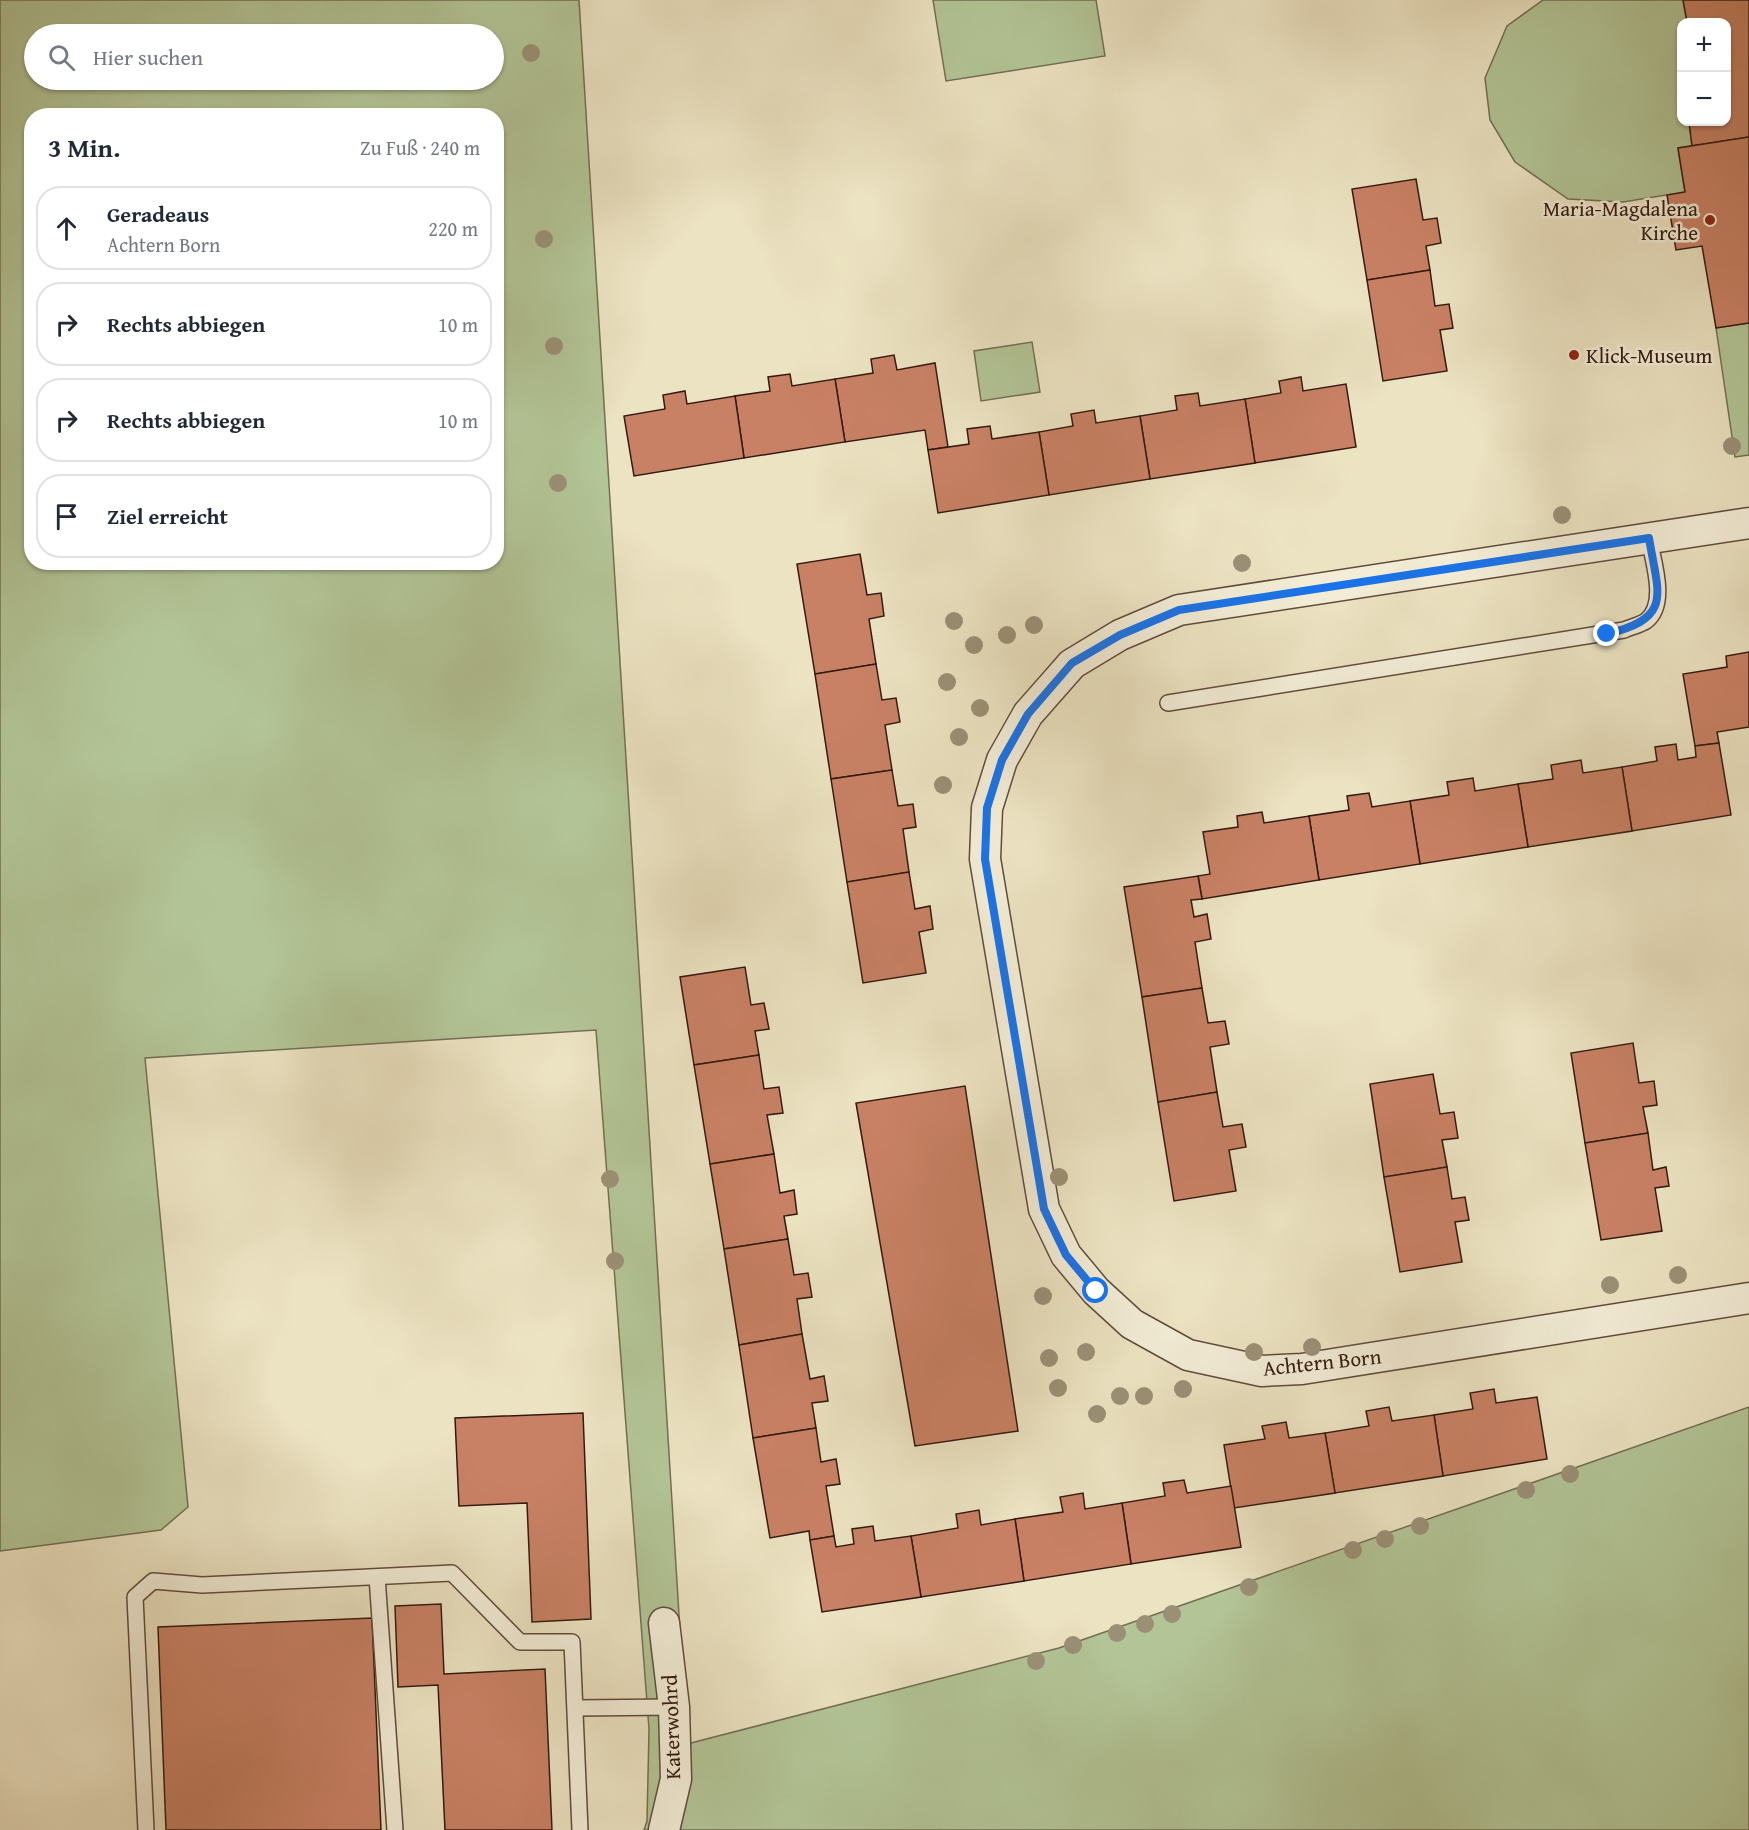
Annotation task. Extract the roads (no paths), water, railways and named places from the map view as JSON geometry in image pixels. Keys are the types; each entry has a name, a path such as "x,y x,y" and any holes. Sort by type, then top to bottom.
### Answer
{"street":[{"name":"Achtern Born","path":"1749,523 1179,610 1120,635 1072,663 1028,714 1002,760 987,808 985,859 1044,1209 1066,1255 1096,1291 1132,1324 1188,1355 1262,1371 1302,1369 1749,1298"},
{"name":"Katerwohrd","path":"664,1623 674,1707 676,1779 664,1830"}],"lane":[{"path":"1168,704 1624,630 1644,622 1655,609 1658,594 1649,538"},
{"path":"146,1830 135,1597 153,1581 202,1585 452,1573 520,1642 572,1642 580,1830"},
{"path":"377,1577 395,1830"},
{"path":"576,1708 674,1707"}],"place":[{"name":"Maria-Magdalena Kirche","path":"1710,220"},
{"name":"Klick-Museum","path":"1574,355"}]}
